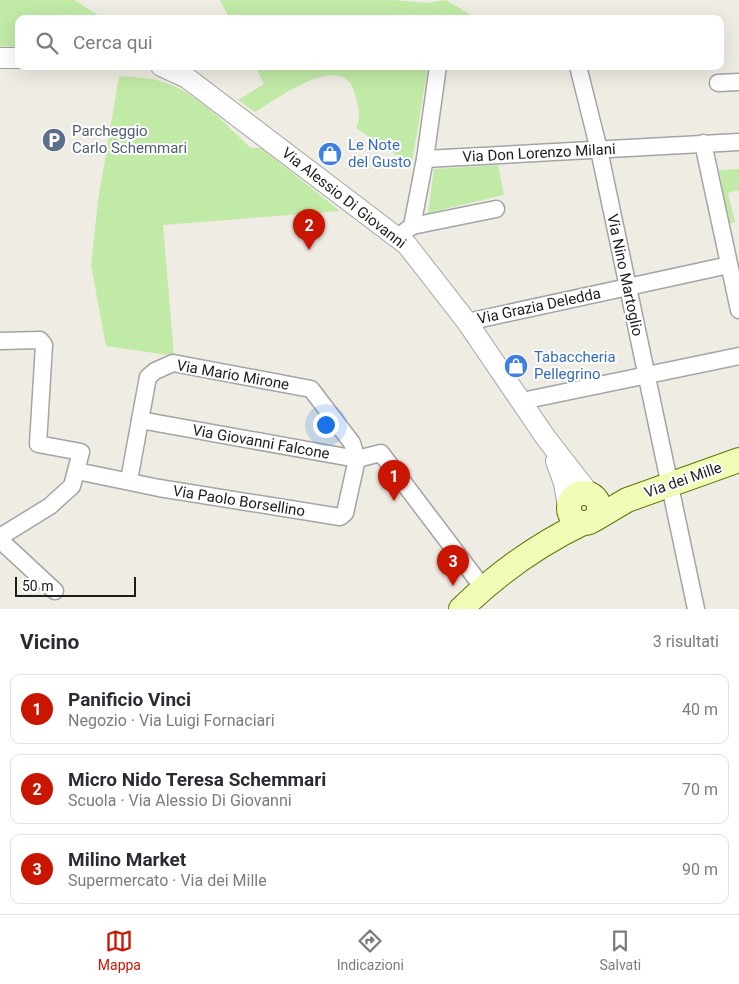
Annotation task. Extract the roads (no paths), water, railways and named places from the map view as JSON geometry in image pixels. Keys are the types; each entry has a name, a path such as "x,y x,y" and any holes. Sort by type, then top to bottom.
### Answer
{"main road":[{"name":"Via dei Mille","path":"583,509 627,500 739,460"},
{"path":"461,609 484,589 557,535 566,522 583,509"}],"street":[{"path":"0,58 15,58"},
{"name":"Via Alessio Di Giovanni","path":"170,70 187,78 405,232 546,438 564,483 583,509"},
{"path":"437,70 425,159 405,232 496,209"},
{"name":"Via Nino Martoglio","path":"579,70 628,287 696,609"},
{"path":"718,84 739,82"},
{"name":"Via Don Lorenzo Milani","path":"425,159 739,142"},
{"path":"703,143 739,310"},
{"name":"Via Grazia Deledda","path":"466,322 729,265"},
{"path":"0,341 40,340 44,345 38,444 81,452 72,486 50,506 0,539 55,591"},
{"path":"522,401 739,356"},
{"name":"Via Mario Mirone","path":"129,480 148,377 167,365 182,365 311,389 352,443 357,459"},
{"name":"Via Giovanni Falcone","path":"140,420 357,459 381,453 484,589"},
{"name":"Via Paolo Borsellino","path":"77,470 159,488 340,517 345,513 357,459"}],"place":[{"name":"Parcheggio Carlo Schemmari","path":"54,140"},
{"name":"Le Note del Gusto","path":"330,154"},
{"name":"Micro Nido Teresa Schemmari","path":"309,250"},
{"name":"Tabaccheria Pellegrino","path":"516,366"},
{"name":"Panificio Vinci","path":"394,501"},
{"name":"Milino Market","path":"453,586"}]}
